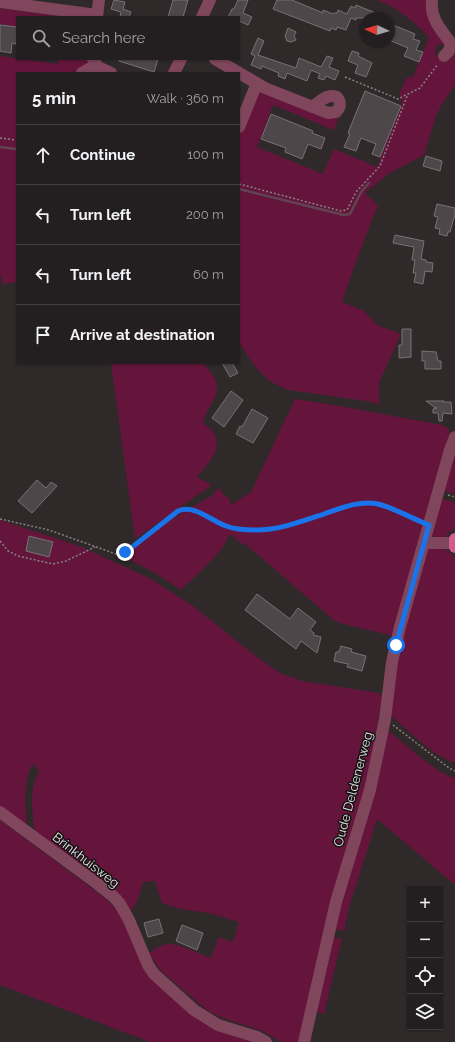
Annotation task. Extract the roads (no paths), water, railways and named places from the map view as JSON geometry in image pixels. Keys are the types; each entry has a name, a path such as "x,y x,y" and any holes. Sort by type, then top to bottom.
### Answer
{"main road":[{"path":"455,539 455,547"}],"street":[{"path":"0,2 97,16 99,0"},
{"path":"202,16 210,0"},
{"path":"432,0 433,17 436,24 451,43 450,51"},
{"path":"174,72 180,60"},
{"path":"216,60 237,72"},
{"path":"83,72 94,62 102,70 108,72"},
{"path":"240,74 257,83 312,107"},
{"path":"240,125 257,83"},
{"name":"Oude Deldenerweg","path":"304,1042 336,902 370,790 385,719 396,645 450,450 455,437"},
{"path":"424,543 455,543"},
{"name":"Brinkhuisweg","path":"0,812 96,882 120,904 136,934 148,965 154,974 194,1010 218,1025 257,1037 266,1042"}],"waterway":[{"path":"0,147 16,149"},
{"path":"240,189 344,215 350,214 361,192 369,183"}]}
